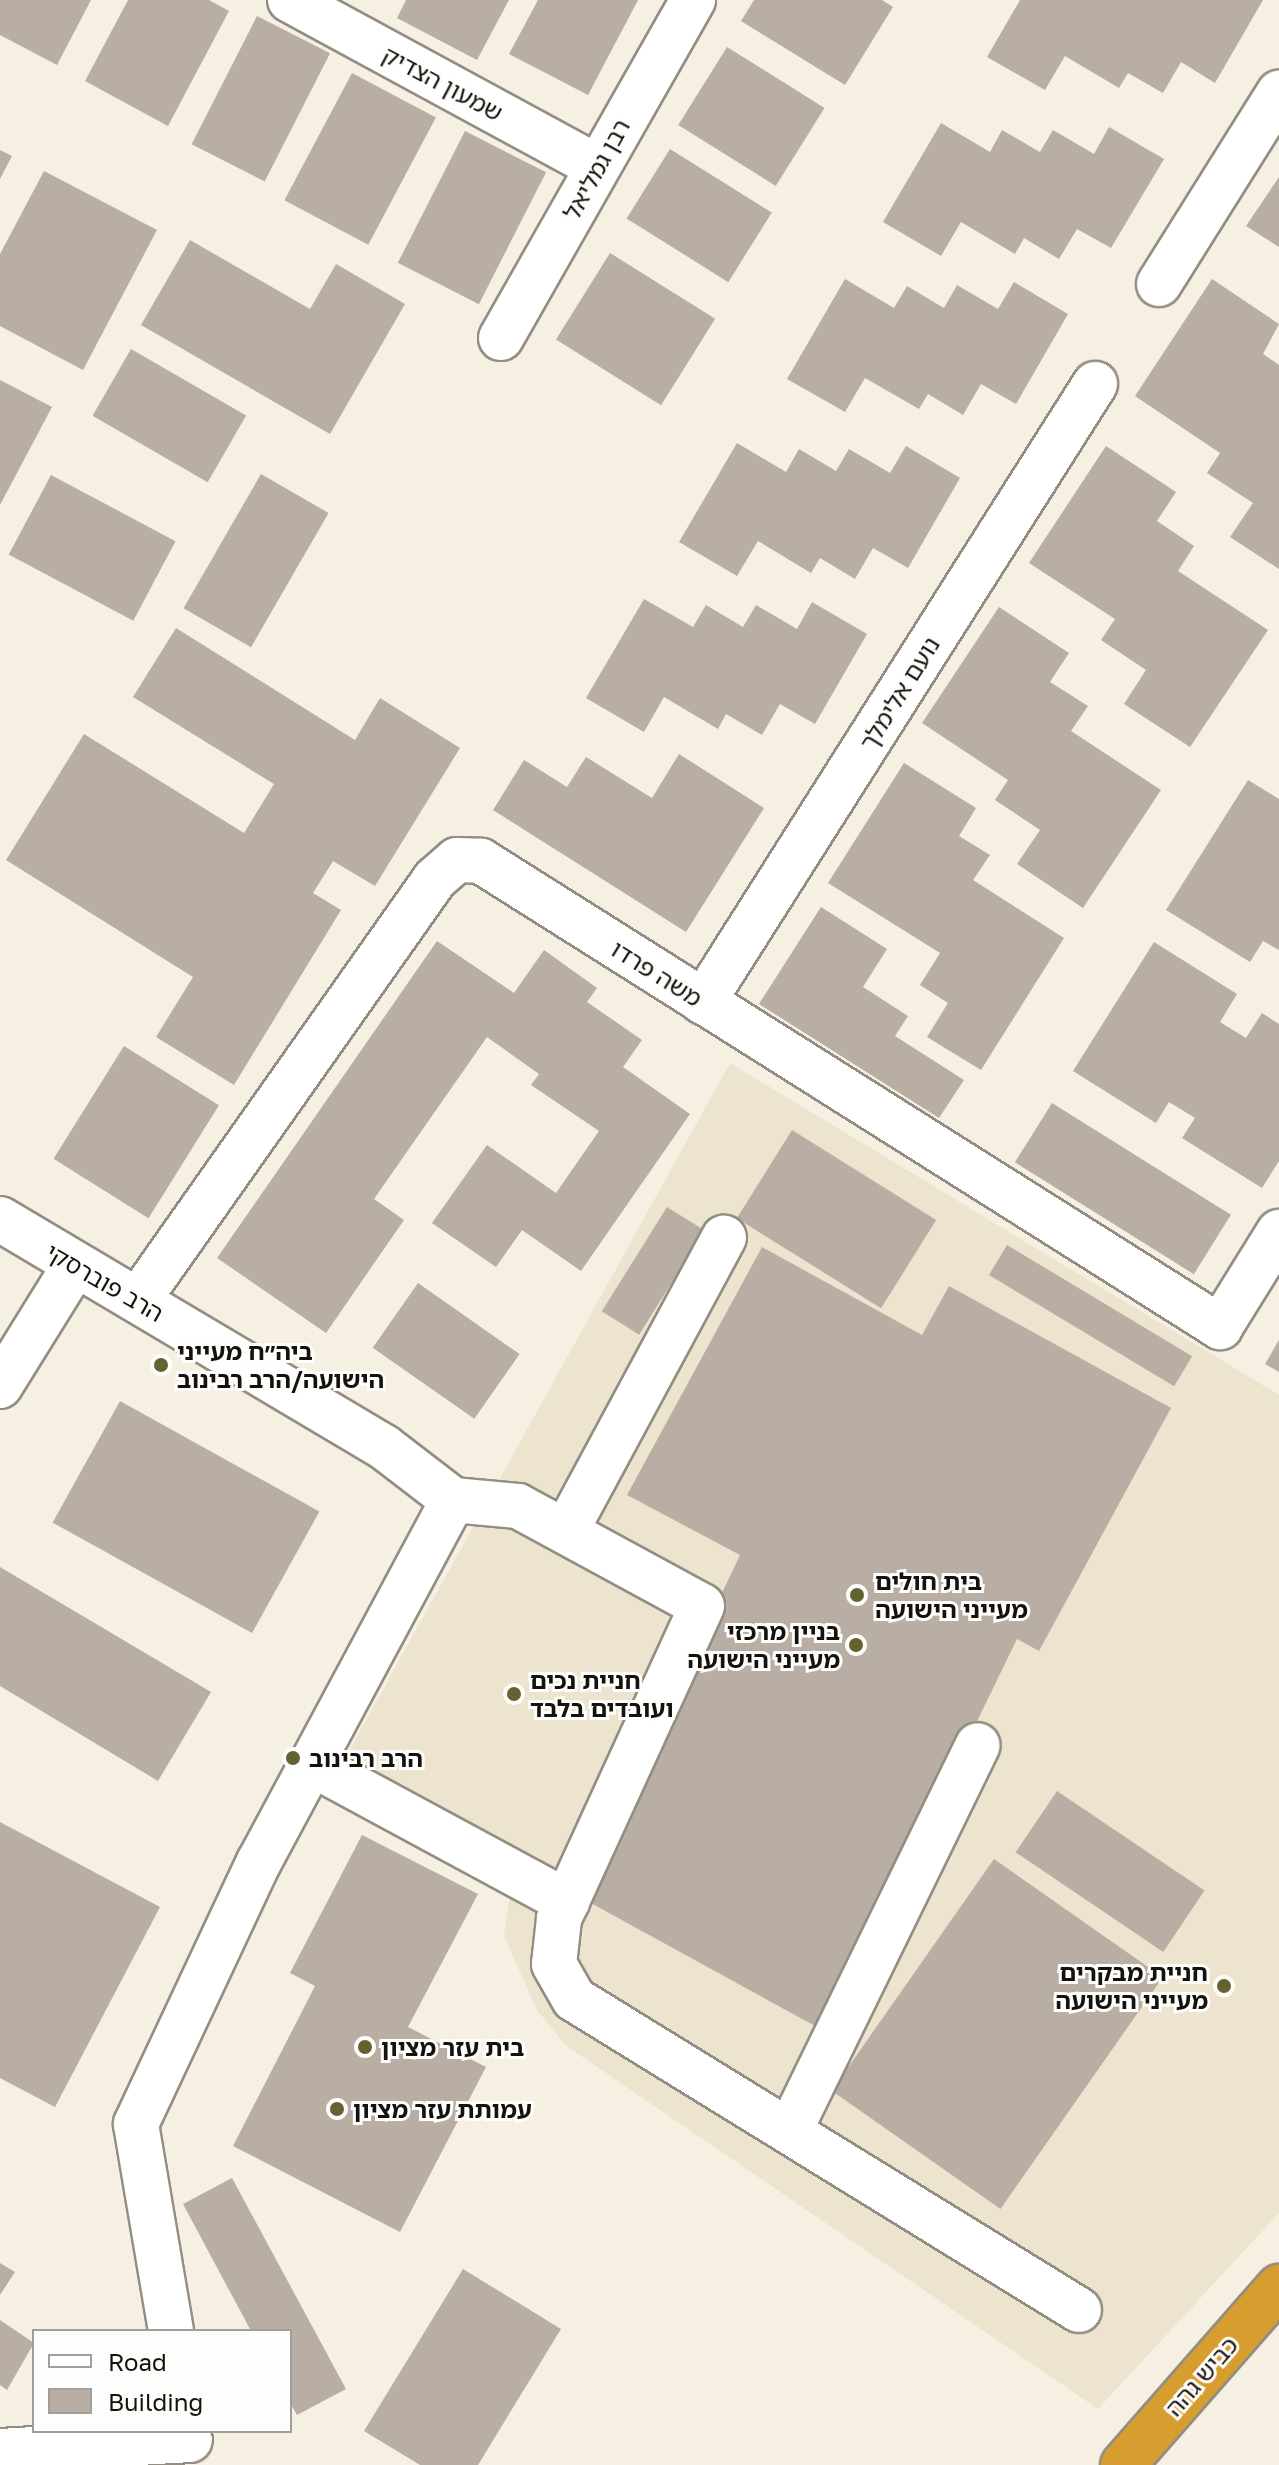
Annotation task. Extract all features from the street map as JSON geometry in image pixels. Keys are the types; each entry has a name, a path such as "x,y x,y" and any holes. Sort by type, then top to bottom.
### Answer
{"highway":[{"name":"כביש גהה","path":"1123,2465 1279,2287"}],"street":[{"name":"שמעון הצדיק","path":"290,0 597,167"},
{"name":"רבן גמליאל","path":"501,338 693,0"},
{"path":"1159,284 1279,93"},
{"name":"נועם אלימלך","path":"703,1002 1095,384"},
{"name":"משה פרדו","path":"138,1300 435,879 457,860 481,861 1220,1327 1279,1232"},
{"name":"הרב פוברסקי","path":"0,1219 384,1447 453,1500"},
{"path":"567,1529 724,1238"},
{"path":"0,1386 75,1265"},
{"path":"171,2329 136,2124 312,1764 453,1500 518,1506 567,1529 702,1606 567,1902 554,1964 574,1999 1079,2310"},
{"path":"790,2130 978,1745"},
{"path":"312,1764 567,1902"},
{"path":"0,2451 194,2445"}],"shaded area":[{"name":"בית חולים מעייני הישועה","path":"730,1063 1279,1395 1279,2213 1098,2409 565,2045 537,2010 504,1936 511,1887 324,1796"}],"building":[{"path":"0,0 91,0 57,65 0,35"},
{"path":"128,0 209,0 229,11 168,126 85,81"},
{"path":"406,0 509,0 477,60 397,18"},
{"path":"538,0 638,0 588,95 509,54"},
{"path":"754,0 882,0 893,7 845,85 741,21"},
{"path":"1020,0 1263,0 1215,83 1181,62 1163,93 1128,73 1119,88 1065,56 1045,90 987,57"},
{"path":"257,16 330,53 265,182 192,144"},
{"path":"727,47 825,108 776,186 678,125"},
{"path":"352,73 436,118 368,245 284,200"},
{"path":"941,123 990,152 1002,130 1040,152 1053,130 1094,154 1109,127 1164,159 1111,248 1077,229 1059,259 1024,238 1015,254 961,222 941,256 883,222"},
{"path":"465,131 546,172 479,304 398,263"},
{"path":"670,149 772,213 728,282 627,219"},
{"path":"0,150 12,156 0,179"},
{"path":"44,171 157,230 83,370 0,326 0,254"},
{"path":"1279,177 1279,247 1246,226"},
{"path":"190,240 310,309 336,264 405,304 330,434 141,325"},
{"path":"610,253 715,319 661,405 556,340"},
{"path":"845,279 894,308 907,286 944,308 957,285 998,309 1014,282 1068,314 1016,404 981,384 963,415 928,394 919,409 865,378 845,412 787,379"},
{"path":"1212,279 1279,324 1263,354 1279,365 1279,569 1230,537 1253,503 1207,473 1220,453 1135,396"},
{"path":"131,349 246,415 208,482 93,416"},
{"path":"0,380 52,407 0,505"},
{"path":"737,443 786,472 799,449 836,471 849,449 890,473 906,446 960,478 908,568 873,548 855,579 820,558 811,573 758,541 737,576 679,542"},
{"path":"1106,446 1176,492 1157,521 1194,546 1178,571 1268,630 1190,747 1124,704 1146,670 1101,640 1115,619 1029,563"},
{"path":"261,474 329,513 251,647 184,608"},
{"path":"51,475 175,541 133,621 9,554"},
{"path":"644,599 693,627 706,605 743,627 756,605 797,629 812,602 867,634 815,724 780,704 762,735 726,714 718,729 664,697 644,732 586,698"},
{"path":"999,607 1069,653 1050,682 1088,706 1071,731 1161,790 1083,908 1017,864 1040,830 995,800 1008,780 922,723"},
{"path":"176,628 355,740 380,698 460,748 375,886 333,861 313,893 341,910 234,1085 156,1037 193,977 6,860 84,734 244,833 274,784 133,697"},
{"path":"679,754 764,808 686,932 493,810 524,760 567,787 586,757 652,798"},
{"path":"904,763 976,808 959,836 990,855 973,880 1064,938 981,1070 927,1037 948,1003 920,985 940,953 828,883"},
{"path":"1248,780 1279,799 1279,950 1263,941 1250,962 1166,910"},
{"path":"821,907 887,949 863,987 908,1016 895,1036 964,1080 939,1118 759,1004"},
{"path":"437,941 514,993 544,950 597,988 587,1002 642,1040 623,1067 690,1114 581,1271 522,1230 496,1267 432,1223 487,1145 556,1193 599,1131 531,1085 539,1074 487,1037 374,1199 404,1220 326,1333 217,1258"},
{"path":"1154,942 1237,994 1220,1022 1246,1038 1262,1013 1279,1024 1279,1161 1262,1188 1182,1138 1195,1118 1169,1102 1156,1123 1073,1071"},
{"path":"124,1046 219,1105 149,1218 54,1159"},
{"path":"1052,1103 1231,1215 1194,1274 1015,1162"},
{"path":"792,1130 936,1220 881,1308 737,1218"},
{"path":"667,1207 704,1230 639,1335 602,1311"},
{"path":"1007,1245 1192,1356 1174,1386 989,1275"},
{"name":"בניין מרכזי מעייני הישועה","path":"762,1247 922,1335 949,1286 1171,1408 1039,1651 1017,1639 826,2032 578,1896 740,1555 627,1495"},
{"path":"418,1283 520,1354 474,1419 373,1348"},
{"path":"1279,1340 1279,1372 1265,1364"},
{"path":"120,1401 319,1512 252,1633 53,1523"},
{"path":"0,1567 211,1692 158,1781 0,1686"},
{"path":"1057,1791 1205,1891 1163,1952 1016,1852"},
{"path":"0,1822 160,1907 55,2107 0,2078"},
{"name":"בית עזר מציון","path":"362,1835 478,1894 408,2027 486,2067 400,2232 233,2146 315,1986 290,1973"},
{"path":"994,1859 1163,1977 1000,2209 832,2091"},
{"path":"232,2178 346,2389 297,2415 292,2406 292,2329 250,2329 183,2204"},
{"path":"0,2263 15,2272 0,2295"},
{"path":"463,2269 561,2329 478,2465 420,2465 364,2431"},
{"path":"0,2320 32,2342 32,2346 7,2390 0,2385"}],"place":[{"name":"ביה״ח מעייני הישועה/הרב רבינוב","path":"161,1365"},
{"name":"בית חולים מעייני הישועה","path":"857,1595"},
{"name":"בניין מרכזי מעייני הישועה","path":"856,1645"},
{"name":"חניית נכים ועובדים בלבד","path":"514,1694"},
{"name":"הרב רבינוב","path":"293,1758"},
{"name":"חניית מבקרים מעייני הישועה","path":"1224,1986"},
{"name":"בית עזר מציון","path":"365,2047"},
{"name":"עמותת עזר מציון","path":"337,2109"}]}
